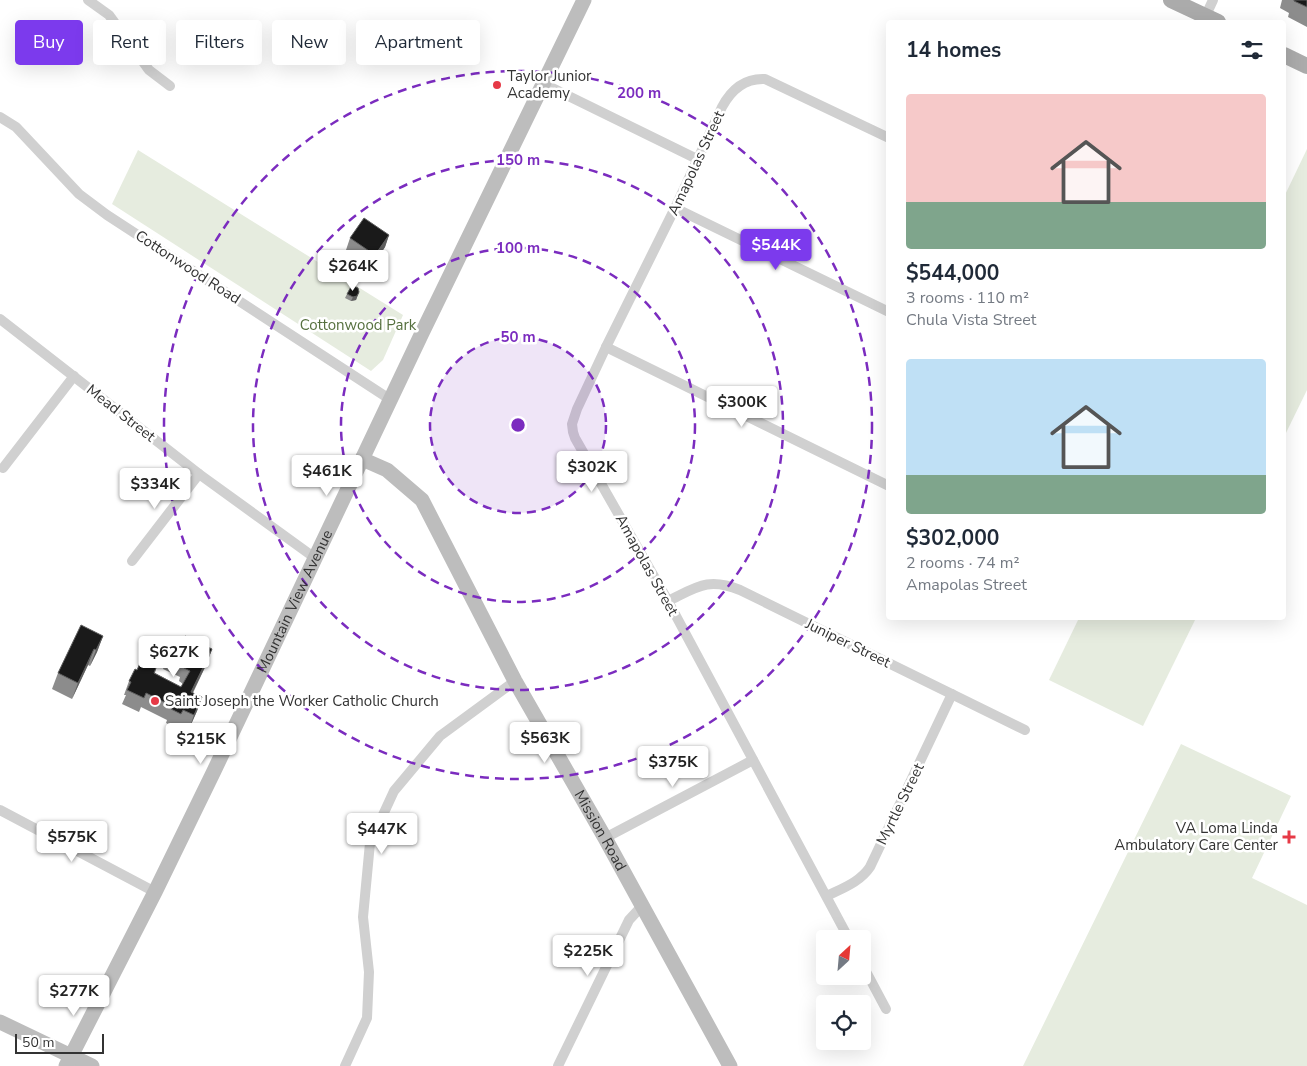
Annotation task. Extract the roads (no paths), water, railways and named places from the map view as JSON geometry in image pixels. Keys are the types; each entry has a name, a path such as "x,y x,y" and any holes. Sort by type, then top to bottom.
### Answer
{"main road":[{"name":"Mountain View Avenue","path":"68,1061 155,892 214,771 422,332 584,0"},
{"path":"1171,0 1212,20"},
{"path":"1286,56 1307,66"},
{"name":"Mission Road","path":"362,459 387,470 422,500 515,681 605,838 730,1066"},
{"path":"0,1022 68,1061 92,1066"}],"street":[{"path":"88,0 109,15 149,70 170,86"},
{"path":"1212,20 1213,0"},
{"name":"Amapolas Street","path":"844,930 668,601 573,432 572,424 606,347 675,208 722,107 727,97 736,88 745,82 765,79 886,137"},
{"path":"544,84 697,159"},
{"name":"Cottonwood Road","path":"0,117 16,127 79,194 106,214 391,400"},
{"path":"675,208 886,311"},
{"name":"Mead Street","path":"0,319 199,474 315,558"},
{"path":"606,347 886,485"},
{"path":"3,468 74,376"},
{"path":"132,561 199,474"},
{"name":"Juniper Street","path":"668,601 699,586 708,584 728,585 1026,730"},
{"path":"345,1066 367,1018 369,972 363,917 370,843 394,791 440,736 515,681"},
{"name":"Myrtle Street","path":"827,896 858,880 870,867 952,694"},
{"path":"605,838 752,760"},
{"path":"0,810 155,892"},
{"path":"558,1066 630,920 642,906"},
{"path":"871,981 886,1009"}],"place":[{"name":"Taylor Junior Academy","path":"497,85"},
{"name":"Saint Joseph the Worker Catholic Church","path":"155,701"},
{"name":"VA Loma Linda Ambulatory Care Center","path":"1289,837"}],"park label":[{"name":"Cottonwood Park","path":"358,325"}]}
